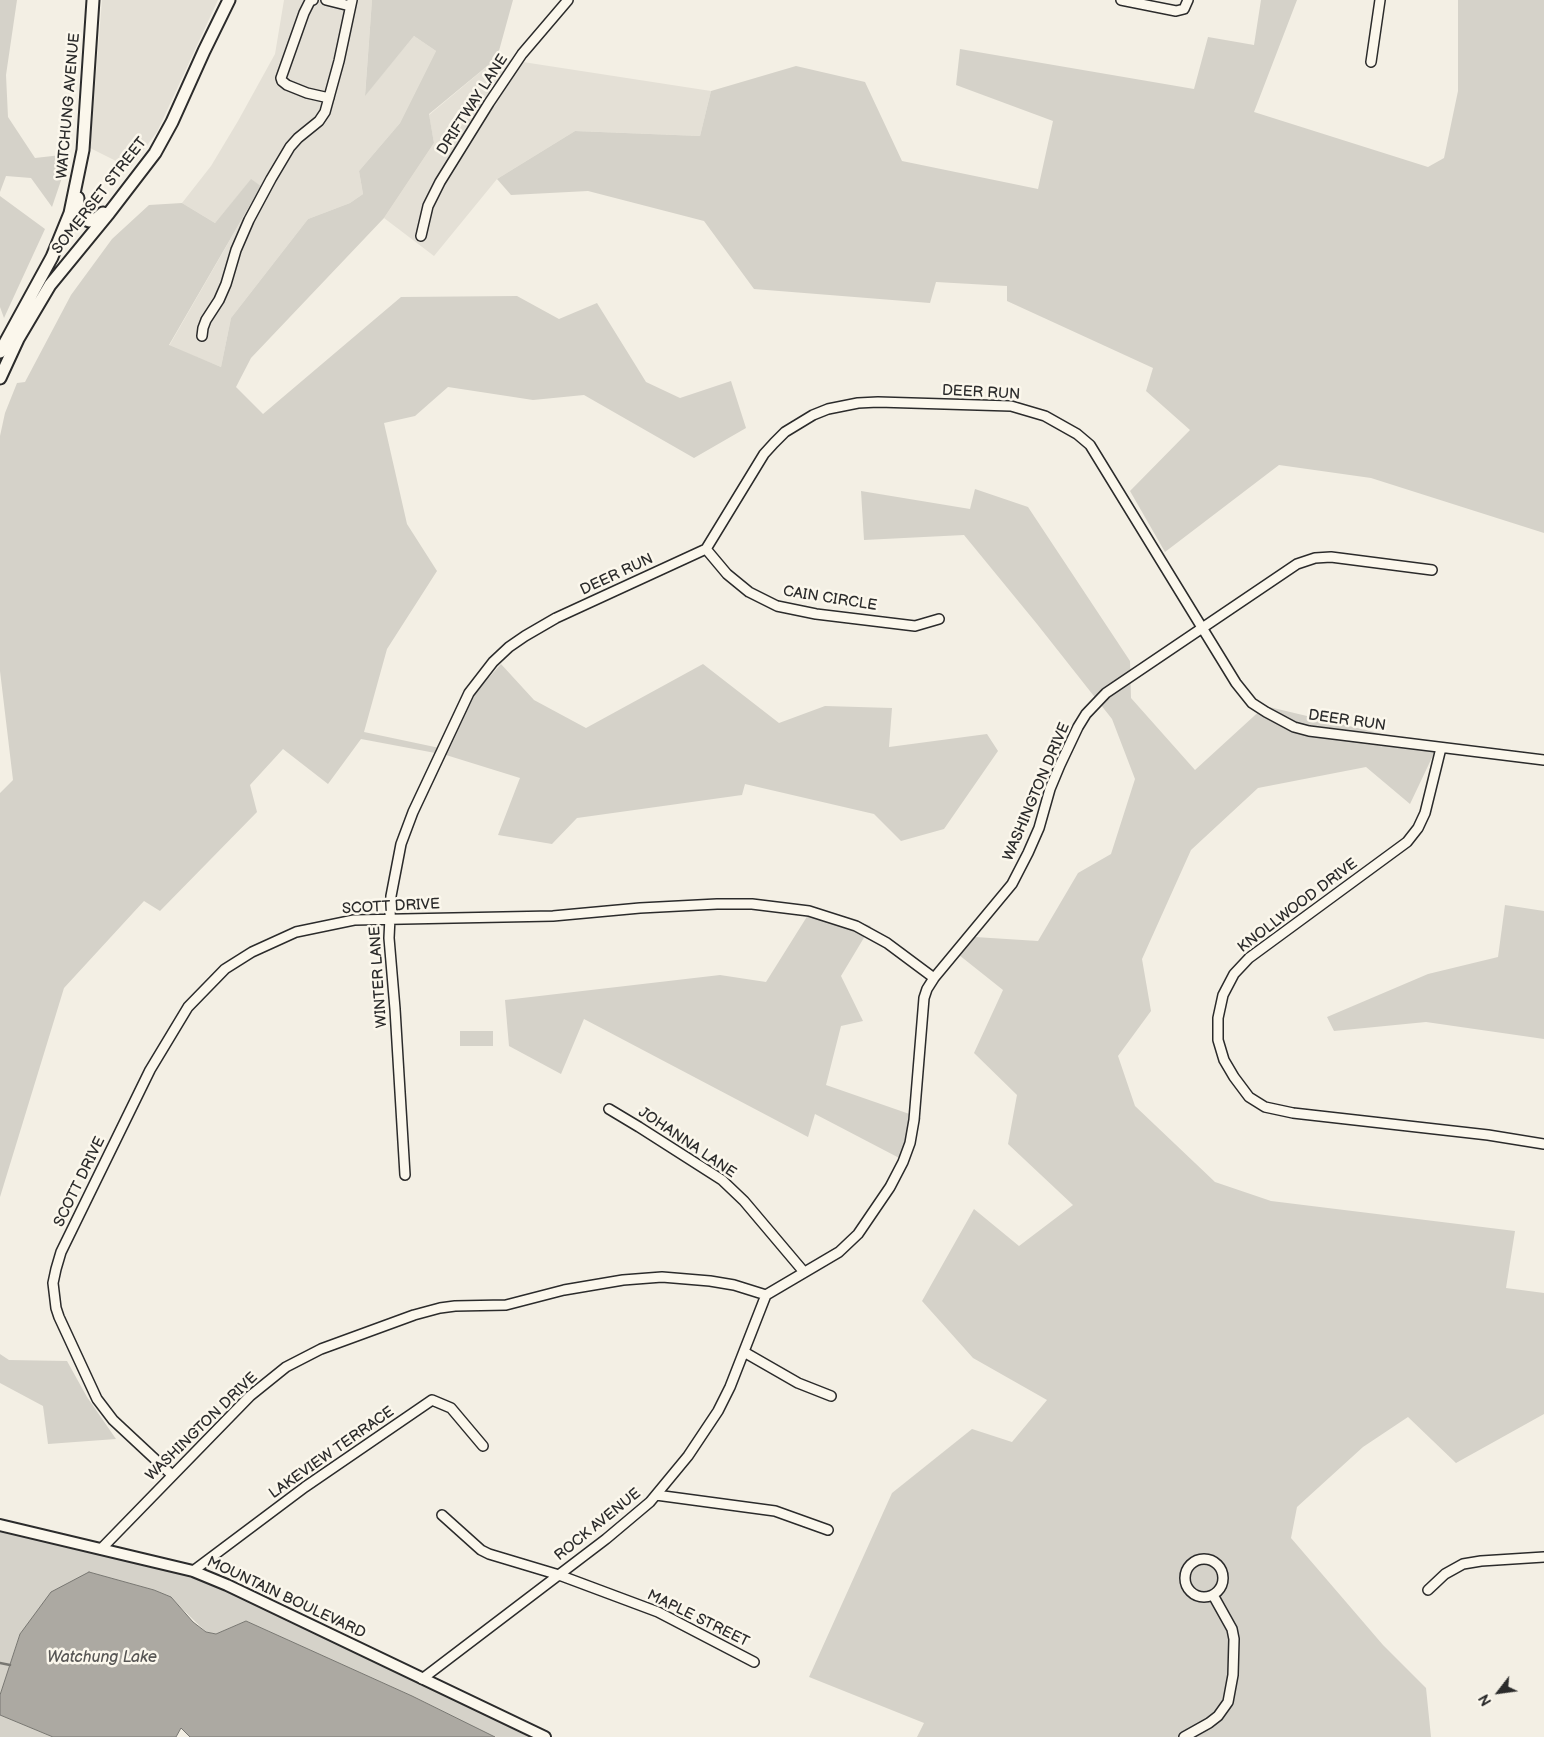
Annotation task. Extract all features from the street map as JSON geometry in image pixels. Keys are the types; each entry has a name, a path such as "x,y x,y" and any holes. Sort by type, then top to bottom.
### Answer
{"main road":[{"name":"WATCHUNG AVENUE","path":"70,213 83,150 93,0"},
{"name":"SOMERSET STREET","path":"0,378 18,339 42,298 143,168 165,136 229,0"},
{"path":"83,150 81,186 77,209 81,217 89,221 96,220 124,192"},
{"name":"SOMERSET STREET","path":"0,352 52,256 70,213"}],"street":[{"path":"313,0 310,1 304,13 281,78 286,86 329,98"},
{"path":"202,336 202,328 226,284 236,250 253,212 290,147 319,121 325,112 339,61 351,3 326,0"},
{"name":"DRIFTWAY LANE","path":"421,236 428,206 440,182 489,103 522,54 568,0"},
{"path":"1121,0 1176,10 1184,10 1187,3"},
{"path":"1371,62 1380,0"},
{"name":"DEER RUN","path":"426,784 469,693 493,662 509,647 556,618 706,549 764,454 785,432 813,415 828,409 858,403 1011,406 1045,416 1076,434 1090,445 1236,683 1252,703 1294,727 1309,731 1544,760"},
{"name":"CAIN CIRCLE","path":"706,549 727,574 749,592 777,606 816,614 915,626 939,619"},
{"name":"WASHINGTON DRIVE","path":"102,1549 250,1396 286,1367 321,1349 414,1315 455,1306 506,1305 586,1286 662,1277 734,1285 766,1295 839,1252 858,1234 890,1187 910,1143 914,1120 924,998 934,978 1012,884 1039,828 1050,789 1060,765 1086,714 1106,694 1297,564 1315,558 1331,557 1432,570"},
{"name":"KNOLLWOOD DRIVE","path":"1441,748 1429,798 1418,828 1406,842 1249,958 1227,985 1223,995 1218,1018 1218,1040 1224,1060 1234,1077 1249,1097 1265,1107 1293,1113 1544,1144"},
{"name":"WINTER LANE","path":"405,1175 388,919 401,844 426,784"},
{"name":"SCOTT DRIVE","path":"172,1475 113,1420 90,1388 56,1308 53,1284 61,1252 150,1070 188,1007 225,969 252,952 296,932 354,920 553,916 640,908 752,904 809,911 856,926 887,943 934,978"},
{"name":"JOHANNA LANE","path":"609,1109 722,1180 744,1201 804,1272"},
{"name":"ROCK AVENUE","path":"422,1679 559,1575 650,1502 688,1456 718,1411 766,1295"},
{"path":"744,1352 798,1383 831,1396"},
{"name":"LAKEVIEW TERRACE","path":"192,1571 305,1488 432,1400 451,1408 483,1446"},
{"path":"656,1494 775,1511 828,1530"},
{"name":"MAPLE STREET","path":"442,1514 481,1550 489,1554 559,1575 658,1612 754,1662"},
{"name":"MOUNTAIN BOULEVARD","path":"0,1525 192,1571 227,1585 545,1737"},
{"path":"1428,1590 1444,1574 1463,1564 1544,1557"},
{"path":"1205,1558 1219,1566 1223,1579 1219,1590 1213,1595 1203,1597 1193,1594 1187,1588 1184,1573 1188,1565 1193,1561 1205,1558"},
{"path":"1184,1737 1218,1716 1228,1702 1230,1693 1233,1675 1234,1639 1227,1618 1213,1595"}],"shaded area":[{"path":"0,0 17,0 6,75 8,117 35,158 70,154 52,207 31,178 6,176 0,192"},
{"path":"102,0 218,0 157,132 130,168 90,148"},
{"path":"284,0 372,0 365,95 414,36 436,51 400,123 359,171 363,194 350,203 308,219 231,318 221,367 169,346 261,186 251,180 215,223 182,203 211,166 275,54"},
{"path":"372,0 513,0 497,58 429,114 434,143 384,218 251,358 236,387 263,414 401,297 517,296 559,319 597,303 646,382 680,398 731,381 746,428 694,458 584,395 533,400 448,387 415,416 384,423 407,524 437,571 387,649 364,732 449,750 476,692 501,664 534,700 586,728 703,664 779,723 825,706 892,708 889,747 987,734 998,751 944,829 901,841 874,814 745,784 742,795 577,818 552,844 498,835 520,778 446,755 361,739 328,784 283,749 250,785 257,812 160,911 144,901 64,988 0,1197 0,793 13,780 0,671 0,436 5,413 17,383 25,382 71,295 112,239 149,205 182,203 215,223 251,179 261,186 169,345 221,367 231,318 308,219 350,203 363,194 359,171 400,123 436,51 414,36 365,96"},
{"path":"1261,0 1297,0 1254,112 1428,167 1444,158 1458,91 1458,0 1544,0 1544,533 1371,478 1279,465 1165,552 1130,491 1190,430 1146,391 1153,368 1007,301 1007,286 936,282 930,303 754,289 704,221 588,191 511,195 497,179 575,131 700,136 711,91 796,66 865,82 902,161 1038,189 1053,121 956,85 960,49 1194,89 1208,37 1254,45"},
{"path":"497,58 711,91 700,136 575,131 497,179 434,256 384,218 434,143 429,115"},
{"path":"0,196 45,229 4,318 0,307"},
{"path":"975,489 1028,507 1130,661 1131,698 1195,770 1265,706 1437,747 1410,804 1366,767 1258,788 1191,850 1142,959 1151,1011 1118,1056 1135,1106 1215,1182 1271,1201 1515,1231 1506,1288 1544,1293 1544,1414 1456,1463 1408,1417 1363,1447 1297,1507 1291,1538 1383,1645 1426,1688 1431,1737 917,1737 924,1723 809,1677 892,1493 972,1429 1012,1442 1047,1400 973,1358 922,1301 974,1209 1019,1246 1073,1205 1008,1144 1017,1095 974,1053 1003,990 959,955 975,937 1038,941 1078,873 1111,854 1135,779 1112,719 964,535 864,540 861,491 970,509"},
{"path":"1505,905 1544,911 1544,1039 1426,1022 1334,1031 1327,1017 1428,974 1498,957"},
{"path":"813,907 871,926 841,976 863,1021 841,1026 826,1085 921,1118 905,1161 815,1114 808,1137 584,1019 561,1074 509,1046 505,1000 720,975 766,982"},
{"path":"460,1031 493,1031 493,1046 460,1046"},
{"path":"0,1354 9,1360 67,1361 87,1397 116,1439 48,1444 43,1406 0,1383"},
{"path":"0,1525 193,1571 545,1737 495,1737 412,1696 246,1621 216,1634 206,1632 170,1597 154,1590 89,1572 20,1634 0,1695"},
{"path":"0,1715 53,1737 0,1737"}],"water":[{"name":"Watchung Lake","path":"89,1572 154,1590 171,1597 193,1622 206,1632 216,1634 246,1621 412,1696 495,1737 190,1737 181,1728 176,1737 53,1737 0,1715 0,1695 20,1634 51,1592"}],"waterway":[{"path":"0,1663 10,1665"}]}
